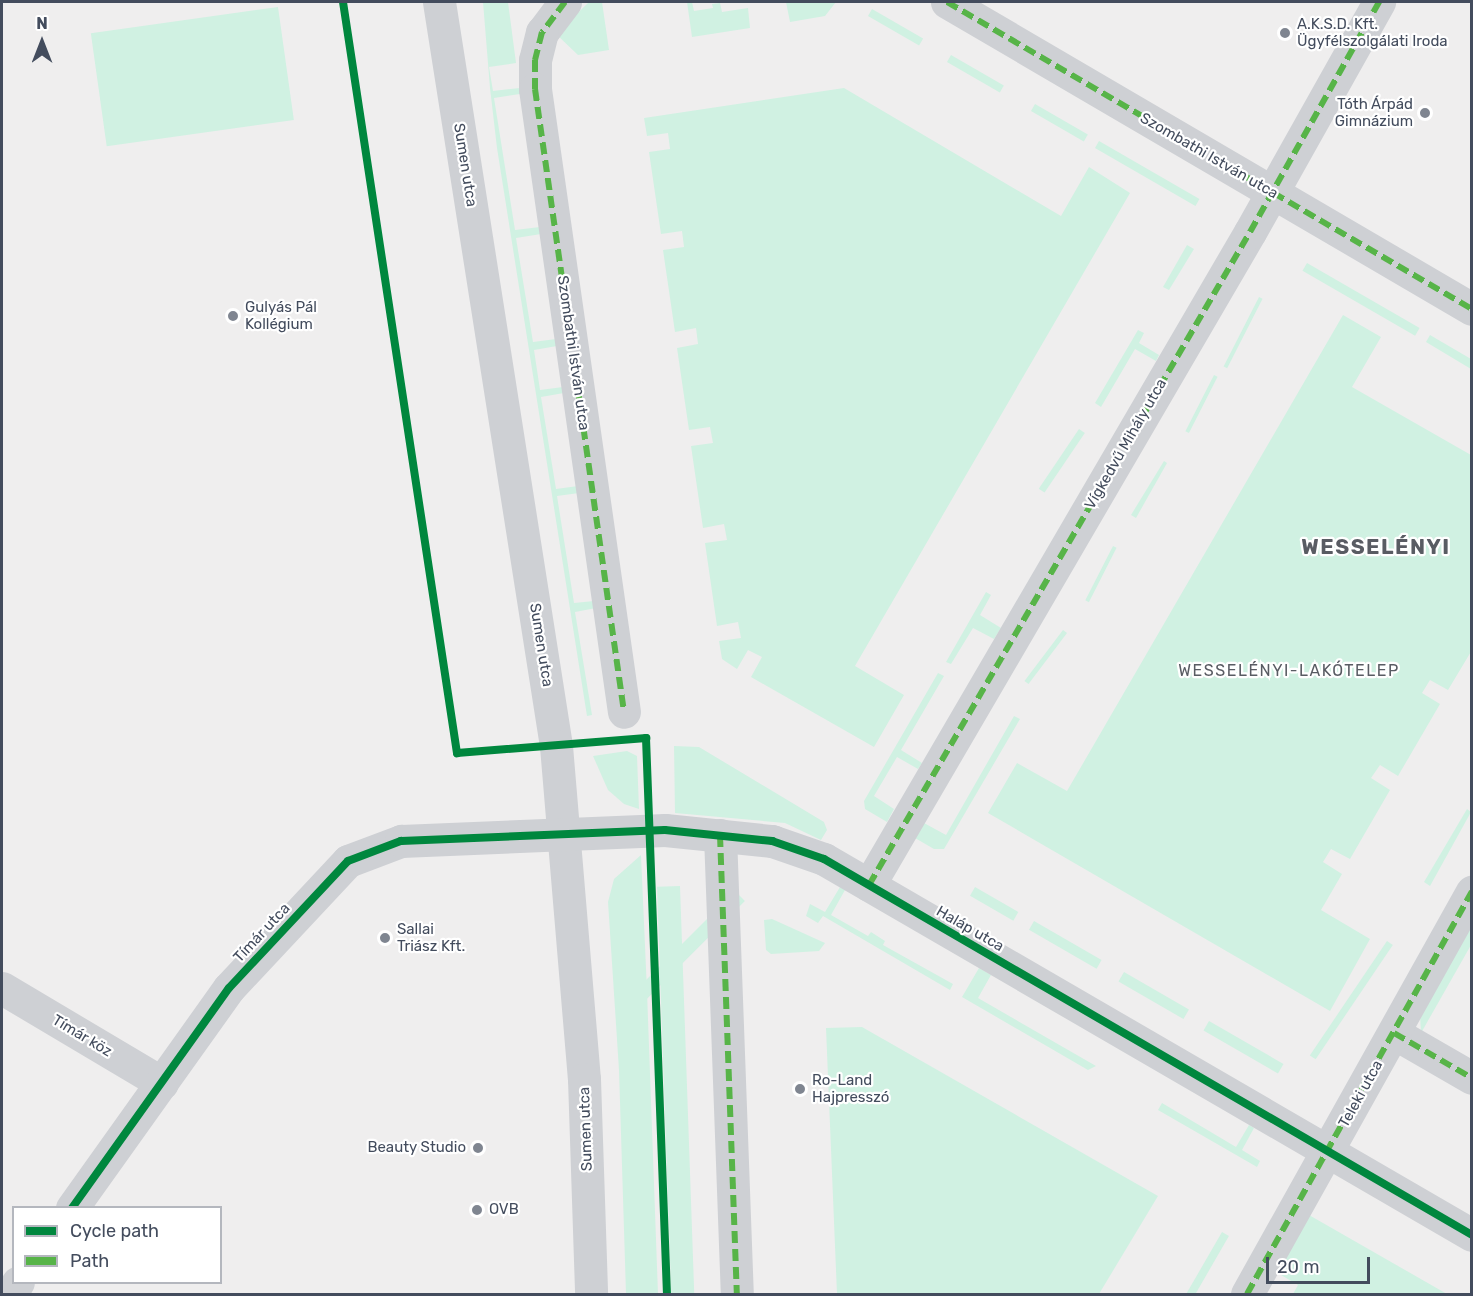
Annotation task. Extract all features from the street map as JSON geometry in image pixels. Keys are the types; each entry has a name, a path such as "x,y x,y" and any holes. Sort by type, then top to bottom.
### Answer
{"street":[{"name":"Sumen utca","path":"439,2 551,708 566,832 584,1078 591,1294"},
{"name":"Szombathi István utca","path":"565,2 542,32 535,60 534,89 624,712"},
{"name":"Szombathi István utca","path":"947,2 1472,309"},
{"name":"Vígkedvű Mihály utca","path":"869,885 1379,2"},
{"name":"Haláp utca","path":"566,832 665,830 720,835 797,848 869,885 1472,1235"},
{"name":"Tímár utca","path":"73,1206 229,988 348,861 401,841 566,832"},
{"path":"720,835 737,1294"},
{"name":"Teleki utca","path":"1247,1294 1329,1152 1472,892"},
{"name":"Tímár köz","path":"2,988 162,1083"},
{"path":"1394,1033 1472,1078"}],"green space":[{"path":"483,2 508,2 516,63 489,67 493,91 520,88 520,94 494,98 515,230 540,227 541,234 516,238 533,342 556,339 557,346 534,350 540,390 563,387 564,393 541,397 556,489 578,486 579,493 557,496 574,603 594,601 596,608 575,612 592,715 587,716 497,148 490,88"},
{"path":"589,2 602,2 609,50 578,55 556,34"},
{"path":"687,2 692,2 694,11 713,8 712,4 720,3 722,12 748,8 750,28 692,37"},
{"path":"786,2 836,2 825,16 790,22"},
{"path":"278,7 294,120 107,146 91,33"},
{"path":"872,9 923,38 919,45 868,16"},
{"path":"951,55 1004,86 1000,92 947,62"},
{"path":"844,88 1061,216 1089,167 1130,193 855,666 904,695 874,747 751,677 762,657 748,650 737,669 722,659 719,641 741,638 738,622 717,626 705,543 727,540 724,524 703,528 691,446 713,443 710,427 689,430 677,348 698,344 696,328 675,332 663,250 684,247 682,231 661,234 649,152 670,149 668,133 647,136 644,118"},
{"path":"1035,104 1088,134 1084,141 1031,111"},
{"path":"1099,141 1199,199 1195,206 1095,148"},
{"path":"1187,245 1194,249 1169,290 1163,287"},
{"path":"1307,263 1420,328 1415,336 1302,271"},
{"path":"1259,297 1263,299 1227,368 1224,366"},
{"path":"1343,315 1381,337 1352,387 1471,455 1472,650 1448,690 1430,680 1422,693 1440,704 1398,776 1380,765 1371,778 1390,790 1350,859 1331,849 1323,862 1342,874 1321,910 1370,939 1330,1011 988,813 1017,763 1067,791"},
{"path":"1138,330 1144,333 1139,343 1159,355 1156,361 1135,349 1101,407 1095,403"},
{"path":"1430,335 1471,359 1471,369 1426,342"},
{"path":"1214,375 1218,377 1189,433 1185,431"},
{"path":"1079,429 1085,433 1045,493 1039,489"},
{"path":"1164,461 1167,463 1136,518 1131,515"},
{"path":"1113,546 1117,548 1089,602 1085,600"},
{"path":"986,592 991,595 980,615 1001,628 994,639 973,628 951,664 946,662"},
{"path":"1063,630 1067,633 1028,684 1024,681"},
{"path":"938,673 944,676 901,750 922,763 918,769 897,757 874,796 894,809 887,822 865,809 864,801"},
{"path":"1014,716 1020,719 944,849 934,849 915,838 924,823 946,835"},
{"path":"674,746 699,747 824,822 827,830 821,840 785,823 675,813"},
{"path":"627,751 637,756 639,809 624,804 608,790 593,756"},
{"path":"1467,809 1471,812 1430,886 1424,882"},
{"path":"641,855 658,1294 626,1294 619,1070 608,902 614,879"},
{"path":"680,886 694,1294 671,1294 657,887"},
{"path":"840,887 845,890 831,915 868,936 871,932 885,941 883,945 953,984 950,990 823,916 818,923 806,916 810,904 825,912"},
{"path":"975,887 1018,912 1013,921 970,896"},
{"path":"735,891 745,901 632,1013 623,1003"},
{"path":"772,919 825,943 819,951 771,954 766,950 764,920"},
{"path":"1471,920 1471,945 1421,1033 1420,1014"},
{"path":"1034,921 1102,960 1097,969 1029,930"},
{"path":"1387,941 1393,945 1316,1059 1310,1055"},
{"path":"979,968 991,975 978,998 1096,1066 1088,1070 962,997"},
{"path":"1124,972 1189,1009 1183,1019 1118,982"},
{"path":"1209,1021 1283,1064 1278,1074 1204,1031"},
{"path":"862,1027 1158,1196 1099,1294 837,1294 826,1028"},
{"path":"1162,1103 1236,1147 1249,1125 1254,1128 1242,1150 1260,1161 1257,1167 1158,1110"},
{"path":"1309,1215 1447,1294 1293,1294 1298,1285 1276,1272"},
{"path":"1222,1232 1229,1236 1195,1294 1186,1294"}],"marked path":[{"path":"565,2 542,32 535,60 535,89 624,712"},
{"path":"947,2 1472,309"},
{"path":"869,885 1250,232 1379,2"},
{"path":"720,835 737,1294"},
{"path":"1247,1294 1472,892"},
{"path":"1394,1033 1472,1078"}],"cycle path":[{"path":"343,2 457,753 646,738 667,1294"},
{"path":"73,1206 229,988 348,861 401,841 665,830 772,841 824,859 1472,1235"}],"place":[{"name":"A.K.S.D. Kft. Ügyfélszolgálati Iroda","path":"1285,33"},
{"name":"Tóth Árpád Gimnázium","path":"1425,113"},
{"name":"Gulyás Pál Kollégium","path":"233,316"},
{"name":"Sallai Triász Kft.","path":"385,938"},
{"name":"Ro-Land Hajpresszó","path":"800,1089"},
{"name":"Beauty Studio","path":"478,1148"},
{"name":"OVB","path":"477,1210"}],"district":[{"name":"WESSELÉNYI","path":"1376,547"},
{"name":"WESSELÉNYI-LAKÓTELEP","path":"1289,671"}]}
